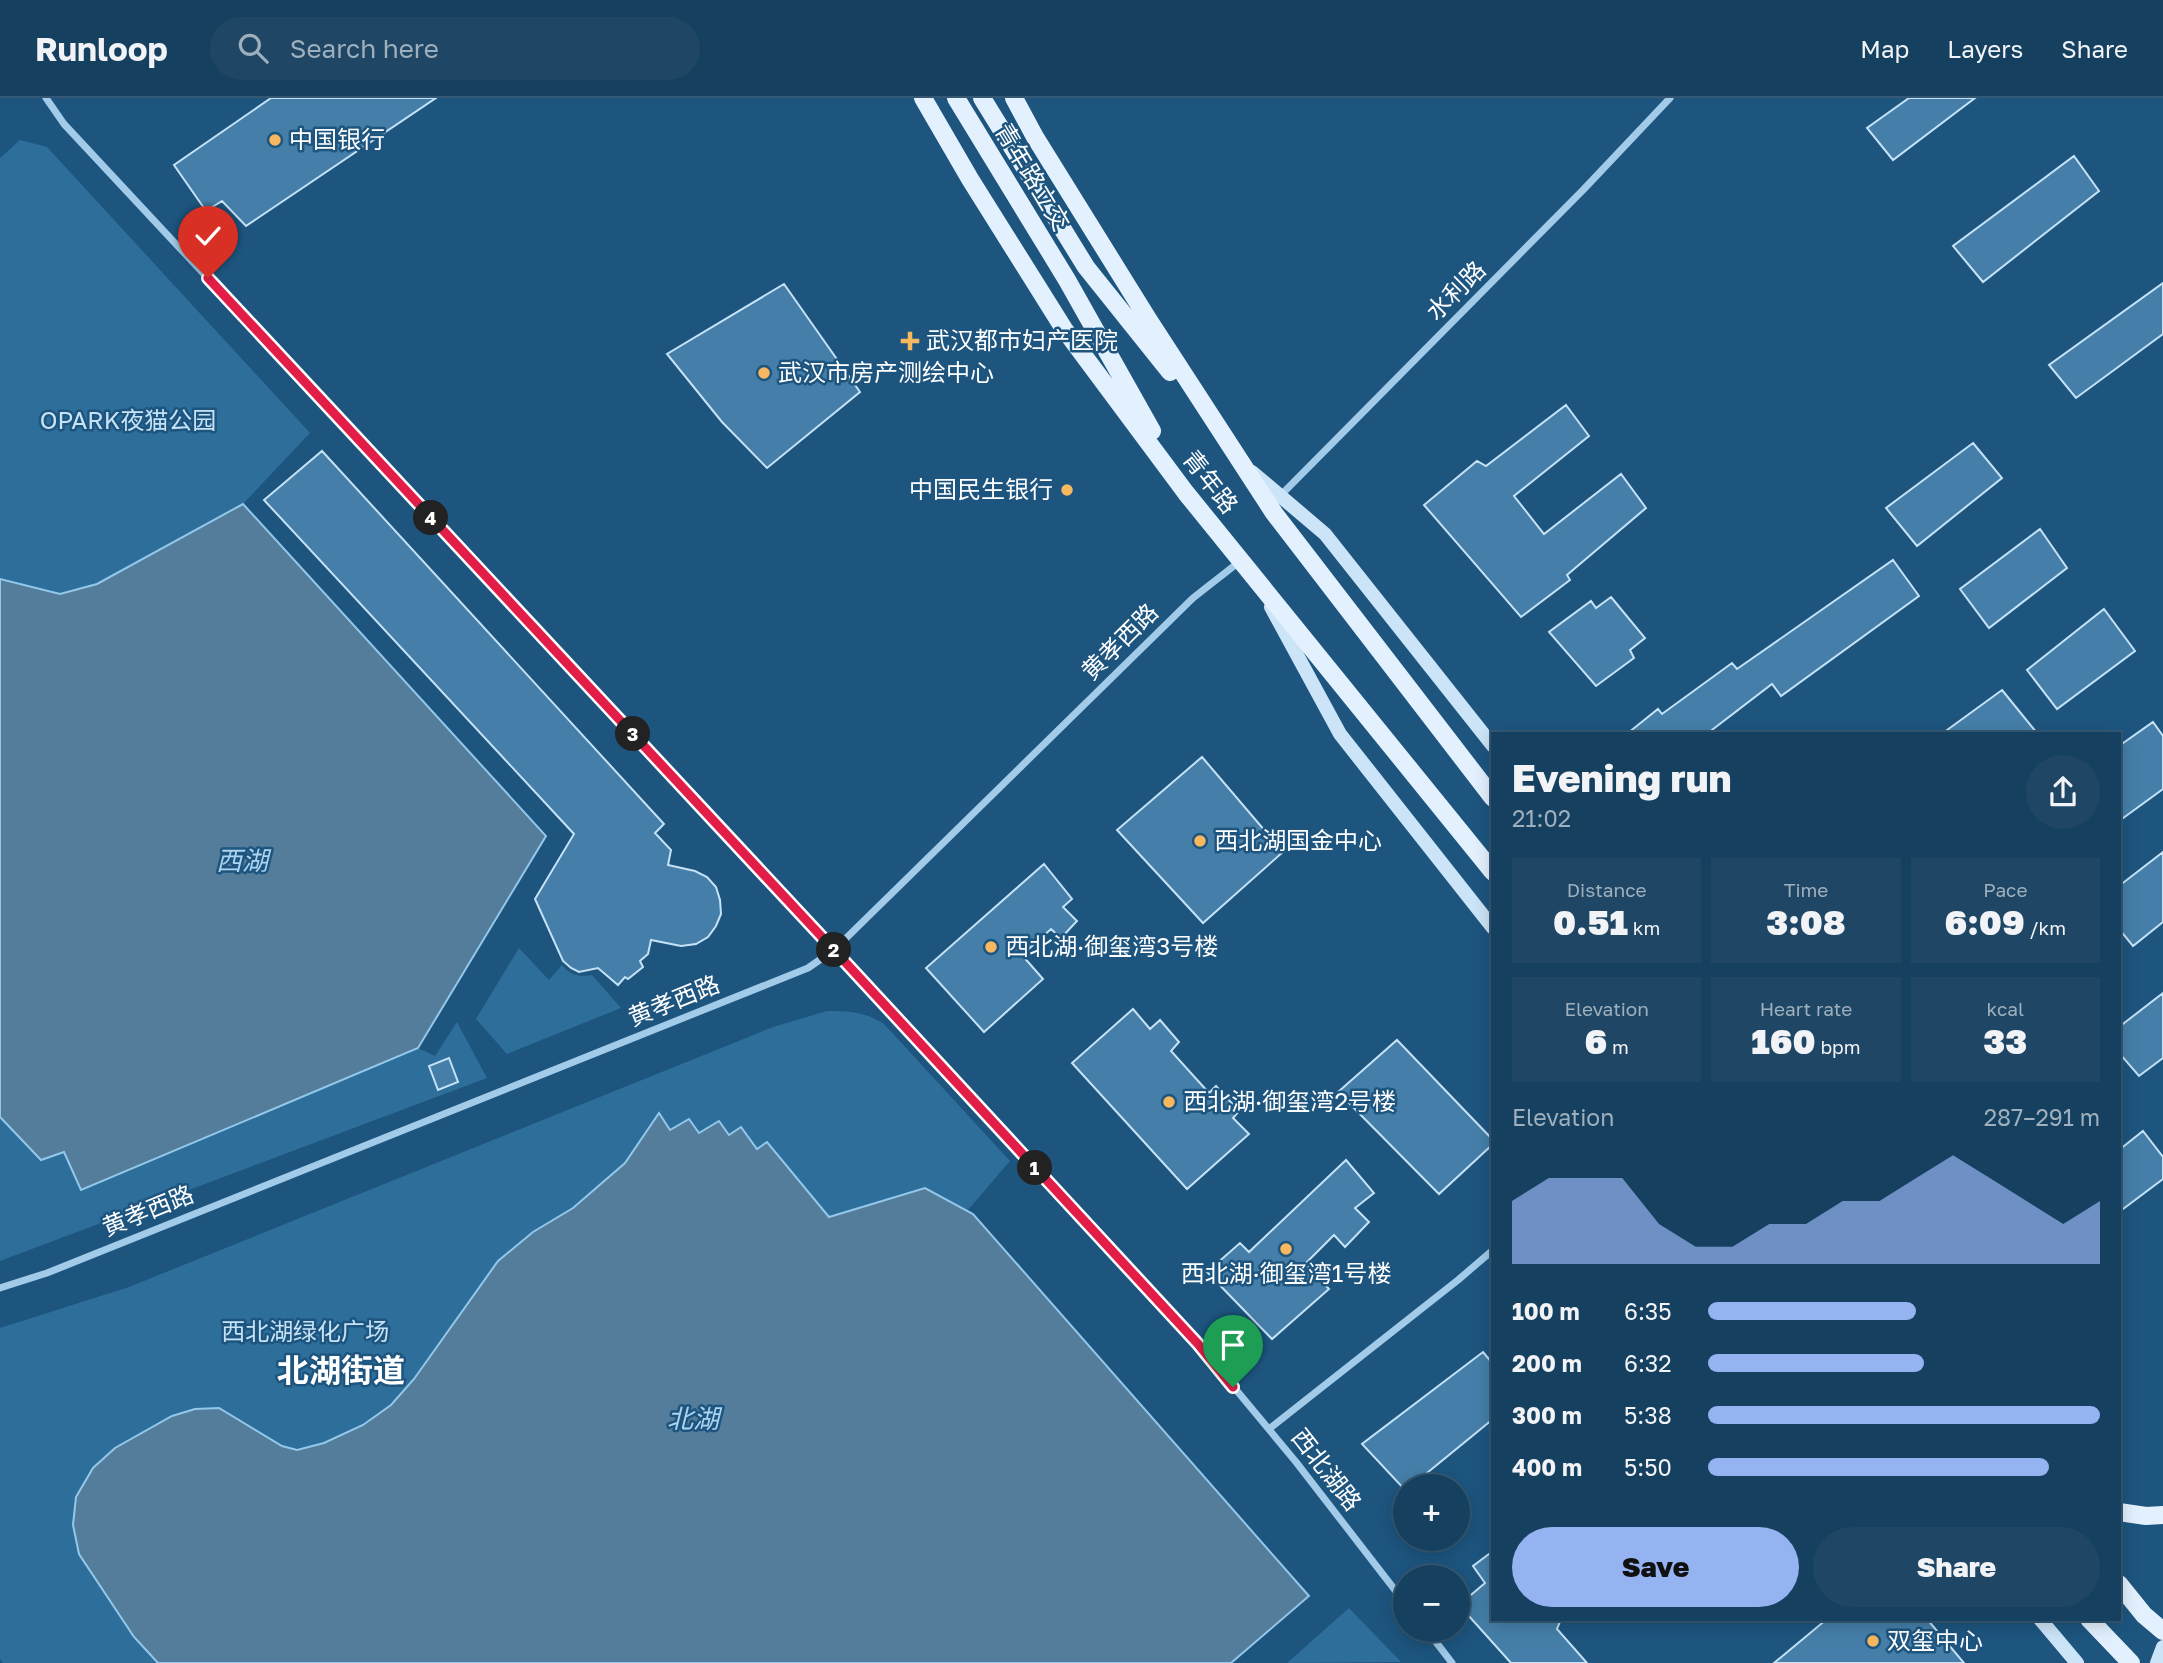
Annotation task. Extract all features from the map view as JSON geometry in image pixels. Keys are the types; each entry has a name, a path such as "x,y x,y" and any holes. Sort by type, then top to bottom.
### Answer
{"main road":[{"name":"青年路","path":"923,98 1064,329 1186,492 1491,870"},
{"name":"青年路立交","path":"956,98 1067,280 1186,492"},
{"name":"青年路立交","path":"982,98 1086,267 1225,440"},
{"name":"青年路","path":"1014,98 1056,171 1238,460 1277,505 1491,794"},
{"path":"1277,505 1325,534 1491,743"},
{"path":"1256,578 1340,734 1491,925"},
{"path":"2121,1512 2163,1516"},
{"path":"2121,1586 2144,1615 2163,1631"},
{"path":"2042,1621 2077,1663"},
{"path":"2091,1621 2130,1663"},
{"path":"2157,1663 2163,1647"}],"street":[{"name":"西北湖路","path":"46,98 64,124 1198,1344 1269,1429 1393,1588"},
{"name":"水利路","path":"1277,505 1670,98"},
{"name":"黄孝西路","path":"0,1288 47,1273 808,968 834,950 1193,598 1242,560"},
{"path":"1269,1429 1491,1252"},
{"path":"1436,1642 1452,1663"}],"green space":[{"name":"OPARK夜猫公园","path":"20,140 47,147 310,433 243,504 97,584 60,594 0,579 0,158"},
{"path":"519,948 549,980 562,965 576,975 592,975 621,1008 507,1054 476,1019"},
{"name":"西北湖绿化广场","path":"827,1011 857,1013 884,1024 1010,1161 967,1211 925,1188 828,1218 767,1142 757,1149 742,1128 729,1135 670,1131 658,1114 625,1163 573,1208 533,1232 498,1260 414,1379 391,1405 363,1425 324,1443 297,1450 282,1446 219,1408 93,1468 76,1497 73,1525 134,1637 158,1663 3,1663 0,1659 0,1328 129,1287 773,1027"},
{"path":"457,1022 487,1078 0,1261 0,1117 41,1160 64,1152 81,1190 418,1048 435,1056"},
{"path":"1349,1608 1401,1662 1287,1663"}],"water":[{"name":"西湖","path":"243,504 546,836 418,1048 81,1190 64,1152 41,1160 0,1117 0,579 60,594 97,584"},
{"name":"北湖","path":"659,1113 670,1130 689,1119 699,1133 719,1121 729,1135 741,1127 757,1149 767,1142 829,1217 925,1188 973,1214 1309,1596 1231,1663 158,1663 134,1637 79,1554 73,1525 76,1497 93,1468 115,1448 172,1416 195,1409 219,1408 282,1446 297,1450 324,1443 363,1425 391,1405 414,1379 498,1261 533,1232 573,1208 625,1163"}],"building":[{"path":"271,98 436,98 246,226 222,201 206,211 174,165"},
{"path":"1909,98 1975,98 1893,160 1867,128"},
{"path":"2074,156 2099,191 1983,282 1953,246"},
{"path":"2163,283 2163,334 2076,398 2049,365"},
{"name":"武汉市房产测绘中心","path":"784,284 860,392 767,468 722,422 667,354"},
{"path":"1566,405 1589,436 1514,496 1544,534 1621,474 1646,508 1567,575 1570,580 1521,617 1424,505 1477,461 1486,466"},
{"path":"1973,443 2002,478 1917,546 1886,508"},
{"path":"322,451 664,824 655,833 671,850 668,865 695,871 707,877 716,887 721,914 708,937 696,944 681,946 651,940 648,954 640,961 643,967 628,979 625,977 618,985 598,968 579,972 563,961 535,899 574,834 264,500"},
{"path":"2040,529 2067,568 1989,628 1960,589"},
{"path":"1893,560 1919,596 1781,696 1772,684 1709,732 1629,732 1658,709 1662,714 1732,663 1737,669"},
{"path":"1611,597 1645,638 1630,650 1634,658 1596,686 1549,632 1591,601 1596,608"},
{"path":"2104,609 2135,651 2057,709 2027,670"},
{"path":"2002,690 2036,732 1944,732"},
{"path":"2153,722 2163,736 2163,789 2121,820 2121,745"},
{"name":"西北湖国金中心","path":"1202,757 1283,852 1203,923 1117,830"},
{"path":"2163,852 2163,922 2133,946 2121,931 2121,884"},
{"name":"西北湖·御玺湾3号楼","path":"1044,864 1072,899 1063,907 1077,921 1061,938 1051,929 1022,955 1043,979 984,1032 926,968"},
{"path":"2163,993 2163,1058 2139,1076 2121,1055 2121,1025"},
{"name":"西北湖·御玺湾2号楼","path":"1133,1009 1150,1029 1160,1020 1179,1042 1171,1051 1209,1093 1216,1086 1239,1111 1233,1118 1249,1134 1187,1189 1072,1063"},
{"path":"1397,1040 1491,1138 1491,1146 1439,1194 1338,1092"},
{"path":"449,1058 458,1082 438,1090 429,1066"},
{"path":"2143,1131 2163,1157 2163,1179 2121,1210 2121,1148"},
{"name":"西北湖·御玺湾1号楼","path":"1346,1160 1374,1193 1355,1208 1369,1222 1345,1247 1334,1235 1305,1264 1329,1289 1272,1339 1207,1272 1240,1243 1249,1252"},
{"path":"1483,1352 1491,1362 1491,1421 1426,1474 1393,1474 1393,1477 1362,1444"},
{"path":"1491,1552 1491,1621 1560,1621 1557,1629 1587,1663 1511,1663 1470,1617 1470,1596 1485,1583 1473,1566"},
{"name":"双玺中心","path":"1825,1621 1929,1621 1964,1663 1774,1663"}],"place":[{"name":"中国银行","path":"275,140"},
{"name":"武汉都市妇产医院","path":"910,341"},
{"name":"武汉市房产测绘中心","path":"764,373"},
{"name":"中国民生银行","path":"1067,490"},
{"name":"西北湖国金中心","path":"1200,841"},
{"name":"西北湖·御玺湾3号楼","path":"991,947"},
{"name":"西北湖·御玺湾2号楼","path":"1169,1102"},
{"name":"西北湖·御玺湾1号楼","path":"1286,1249"},
{"name":"双玺中心","path":"1873,1641"}],"district":[{"name":"北湖街道","path":"341,1371"}],"route":[{"path":"208,278 834,950 1198,1344 1233,1387"}]}
